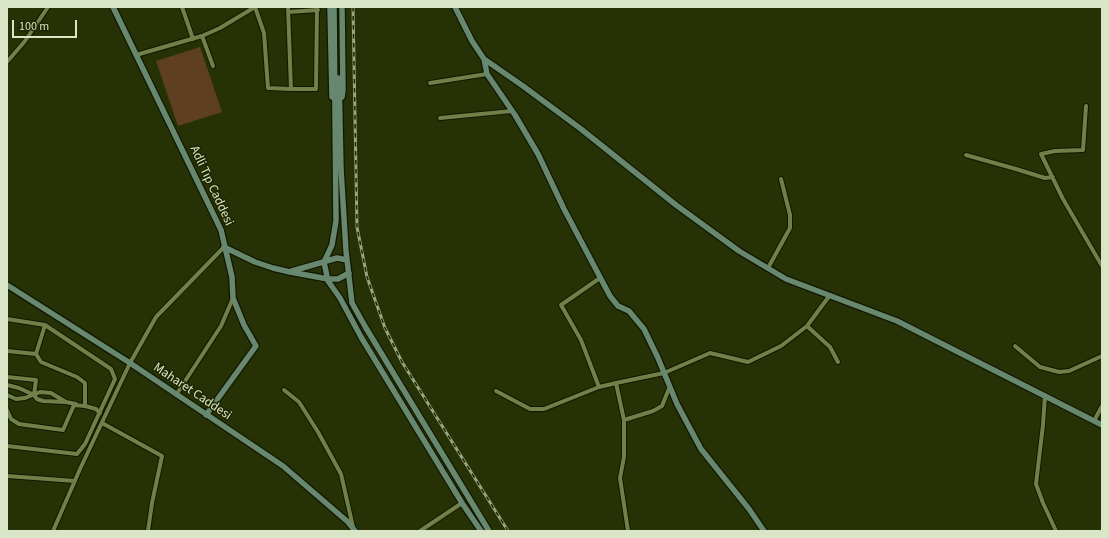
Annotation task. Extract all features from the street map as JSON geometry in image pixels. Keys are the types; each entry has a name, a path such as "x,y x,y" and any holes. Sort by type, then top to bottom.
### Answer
{"street":[{"path":"7,62 25,41 48,7"},
{"name":"Adli Tıp Caddesi","path":"113,7 221,230 232,277 233,298 244,325 256,346 206,415"},
{"path":"182,7 193,39"},
{"path":"136,55 202,36 220,28 255,7 264,33 268,88 316,89 318,8 288,12"},
{"path":"288,7 291,88"},
{"path":"330,7 331,91 337,109"},
{"path":"334,7 337,109 347,260 352,303 489,531"},
{"path":"338,7 336,221 332,245 324,262 328,279 361,337 462,503 481,531"},
{"path":"337,109 343,90 342,7"},
{"path":"456,7 472,41 484,59 488,74 538,154 564,209 600,278 618,306 629,311 644,329 701,449 749,509 764,531"},
{"path":"202,36 213,66"},
{"path":"484,59 581,128 676,205 739,251 786,279 897,321 1102,424"},
{"path":"430,83 488,74"},
{"path":"1086,106 1083,150 1054,151 1041,154 1063,199 1102,266"},
{"path":"440,118 512,111"},
{"path":"966,155 1016,168 1045,178 1052,177"},
{"path":"768,268 790,228 790,215 781,179"},
{"path":"53,531 130,363 156,316 224,247 255,262 290,272 328,279 338,279 349,273"},
{"path":"290,272 337,258 347,260"},
{"path":"599,387 581,340 561,305 600,278"},
{"name":"Maharet Caddesi","path":"7,285 130,363 283,466 354,530"},
{"path":"496,391 530,409 544,409 599,387 664,373 710,354 748,362 781,346 807,326 830,295"},
{"path":"176,395 221,326 233,298"},
{"path":"7,319 45,325 111,369 115,379 85,444 77,454 7,446"},
{"path":"45,325 36,354 40,362 77,377 85,383 85,406"},
{"path":"807,326 830,347 838,362"},
{"path":"1015,346 1040,367 1059,372 1069,371 1102,356"},
{"path":"7,351 36,354"},
{"path":"7,377 36,380 34,395"},
{"path":"616,383 624,420 624,457 620,478 628,531"},
{"path":"7,385 20,388 34,395 37,399 43,401 66,402 85,406 96,409 100,413"},
{"path":"624,420 653,411 662,406 670,386"},
{"path":"284,390 299,402 318,432 341,474 354,530"},
{"path":"7,395 16,399 26,398 40,392 51,393 66,402"},
{"path":"1044,395 1043,425 1036,484 1056,531"},
{"path":"7,410 11,419 19,424 63,430 74,405 78,405"},
{"path":"1094,421 1102,406"},
{"path":"102,423 162,456 152,503 148,531"},
{"path":"7,476 75,481"},
{"path":"420,531 462,503"}],"shaded area":[{"path":"200,47 222,112 178,126 156,61"}],"railway":[{"path":"353,7 357,227 367,277 385,328 402,362 508,531"}]}
